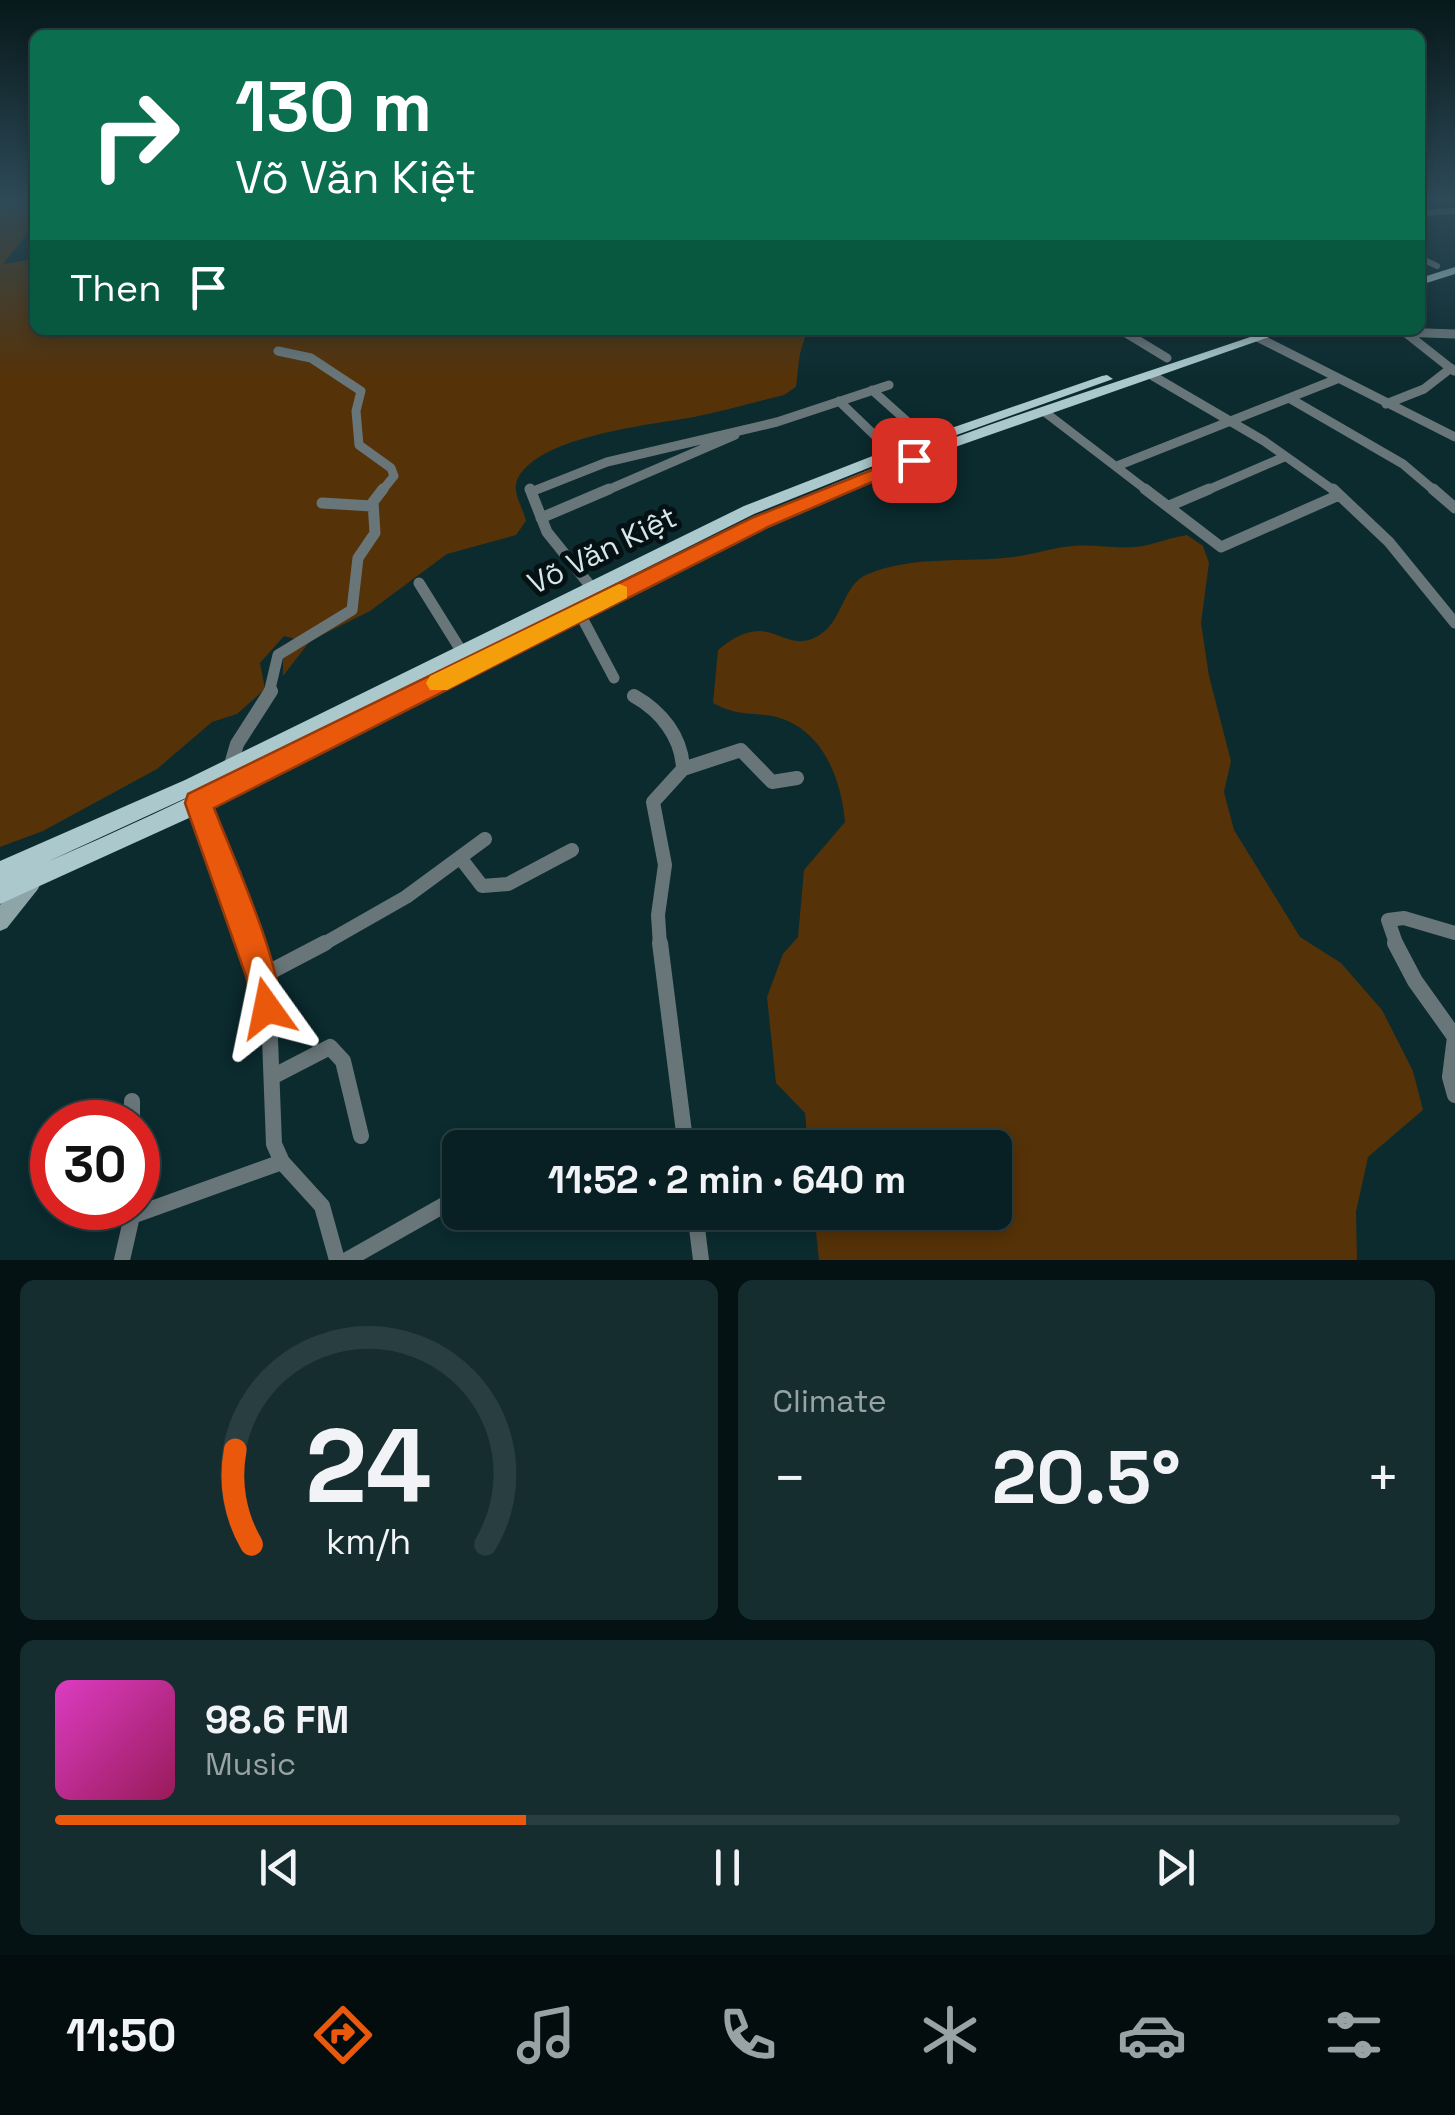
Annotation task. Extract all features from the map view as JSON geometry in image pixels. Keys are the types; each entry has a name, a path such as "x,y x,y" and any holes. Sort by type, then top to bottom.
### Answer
{"main road":[{"path":"1425,270 1455,260"},
{"path":"1425,280 1455,270"},
{"name":"Võ Văn Kiệt","path":"0,872 33,868 198,803 526,630 592,588 894,452 1167,358 1251,335"},
{"name":"Võ Văn Kiệt","path":"0,893 33,868 462,652 580,612 755,516 1153,376 1253,335"}],"street":[{"path":"1425,260 1437,266"},
{"path":"1425,333 1455,334"},
{"path":"1129,335 1167,358"},
{"path":"1257,335 1337,380 1455,437"},
{"path":"1386,404 1424,389 1453,370 1409,335"},
{"path":"230,768 237,744 270,690 278,655 352,610 358,558 375,532 372,506 394,476 392,468 359,445 356,411 361,391 311,358 278,350"},
{"path":"1153,376 1230,421 1339,495 1364,516 1453,619"},
{"path":"1117,466 1337,380"},
{"path":"542,518 742,431 889,386"},
{"path":"872,390 928,440"},
{"path":"1290,398 1413,470 1455,508"},
{"path":"839,401 894,452"},
{"path":"1046,413 1222,547 1339,495"},
{"path":"592,588 542,518 530,489 560,476 702,437 742,431"},
{"path":"1169,506 1284,458"},
{"path":"322,503 372,506"},
{"path":"419,582 462,652"},
{"path":"580,612 614,678"},
{"path":"634,696 671,730 684,758 683,769"},
{"path":"683,1130 662,978 658,915 665,865 653,802 657,793 683,769 727,751 740,750 772,782 798,778"},
{"path":"198,803 262,976 274,1144 282,1162 322,1206 337,1260"},
{"path":"262,976 346,935 462,860 485,839"},
{"path":"462,860 482,886 498,888 572,850"},
{"path":"0,922 33,868"},
{"path":"1455,933 1404,918 1388,920 1386,924 1415,981 1454,1037 1450,1077 1455,1095"},
{"path":"272,1078 330,1046 342,1061 361,1136"},
{"path":"160,1203 282,1162"},
{"path":"347,1260 442,1206"},
{"path":"122,1260 128,1230"},
{"path":"697,1230 701,1260"}],"shaded area":[{"path":"0,259 7,259 3,264 30,260 30,335 806,335 796,387 784,395 572,442 530,464 516,483 526,521 516,535 447,554 370,611 310,641 283,676 283,649 295,639 284,636 260,663 265,689 237,714 212,722 157,769 43,831 0,847"},
{"path":"1187,535 1203,546 1209,563 1201,623 1209,676 1231,761 1224,792 1234,830 1300,937 1341,963 1382,1010 1413,1071 1423,1110 1368,1157 1356,1212 1357,1260 819,1260 816,1230 1012,1230 1012,1130 806,1130 805,1113 776,1083 767,997 783,954 798,937 804,870 845,822 843,804 824,754 801,728 785,720 733,711 713,703 718,650 751,632 804,641 816,637 832,623 859,579 885,568 1013,557 1073,546 1149,545"}],"slow traffic":[{"path":"438,683 619,592"}],"route":[{"path":"267,1008 262,976 198,803 761,522 914,460"}]}
